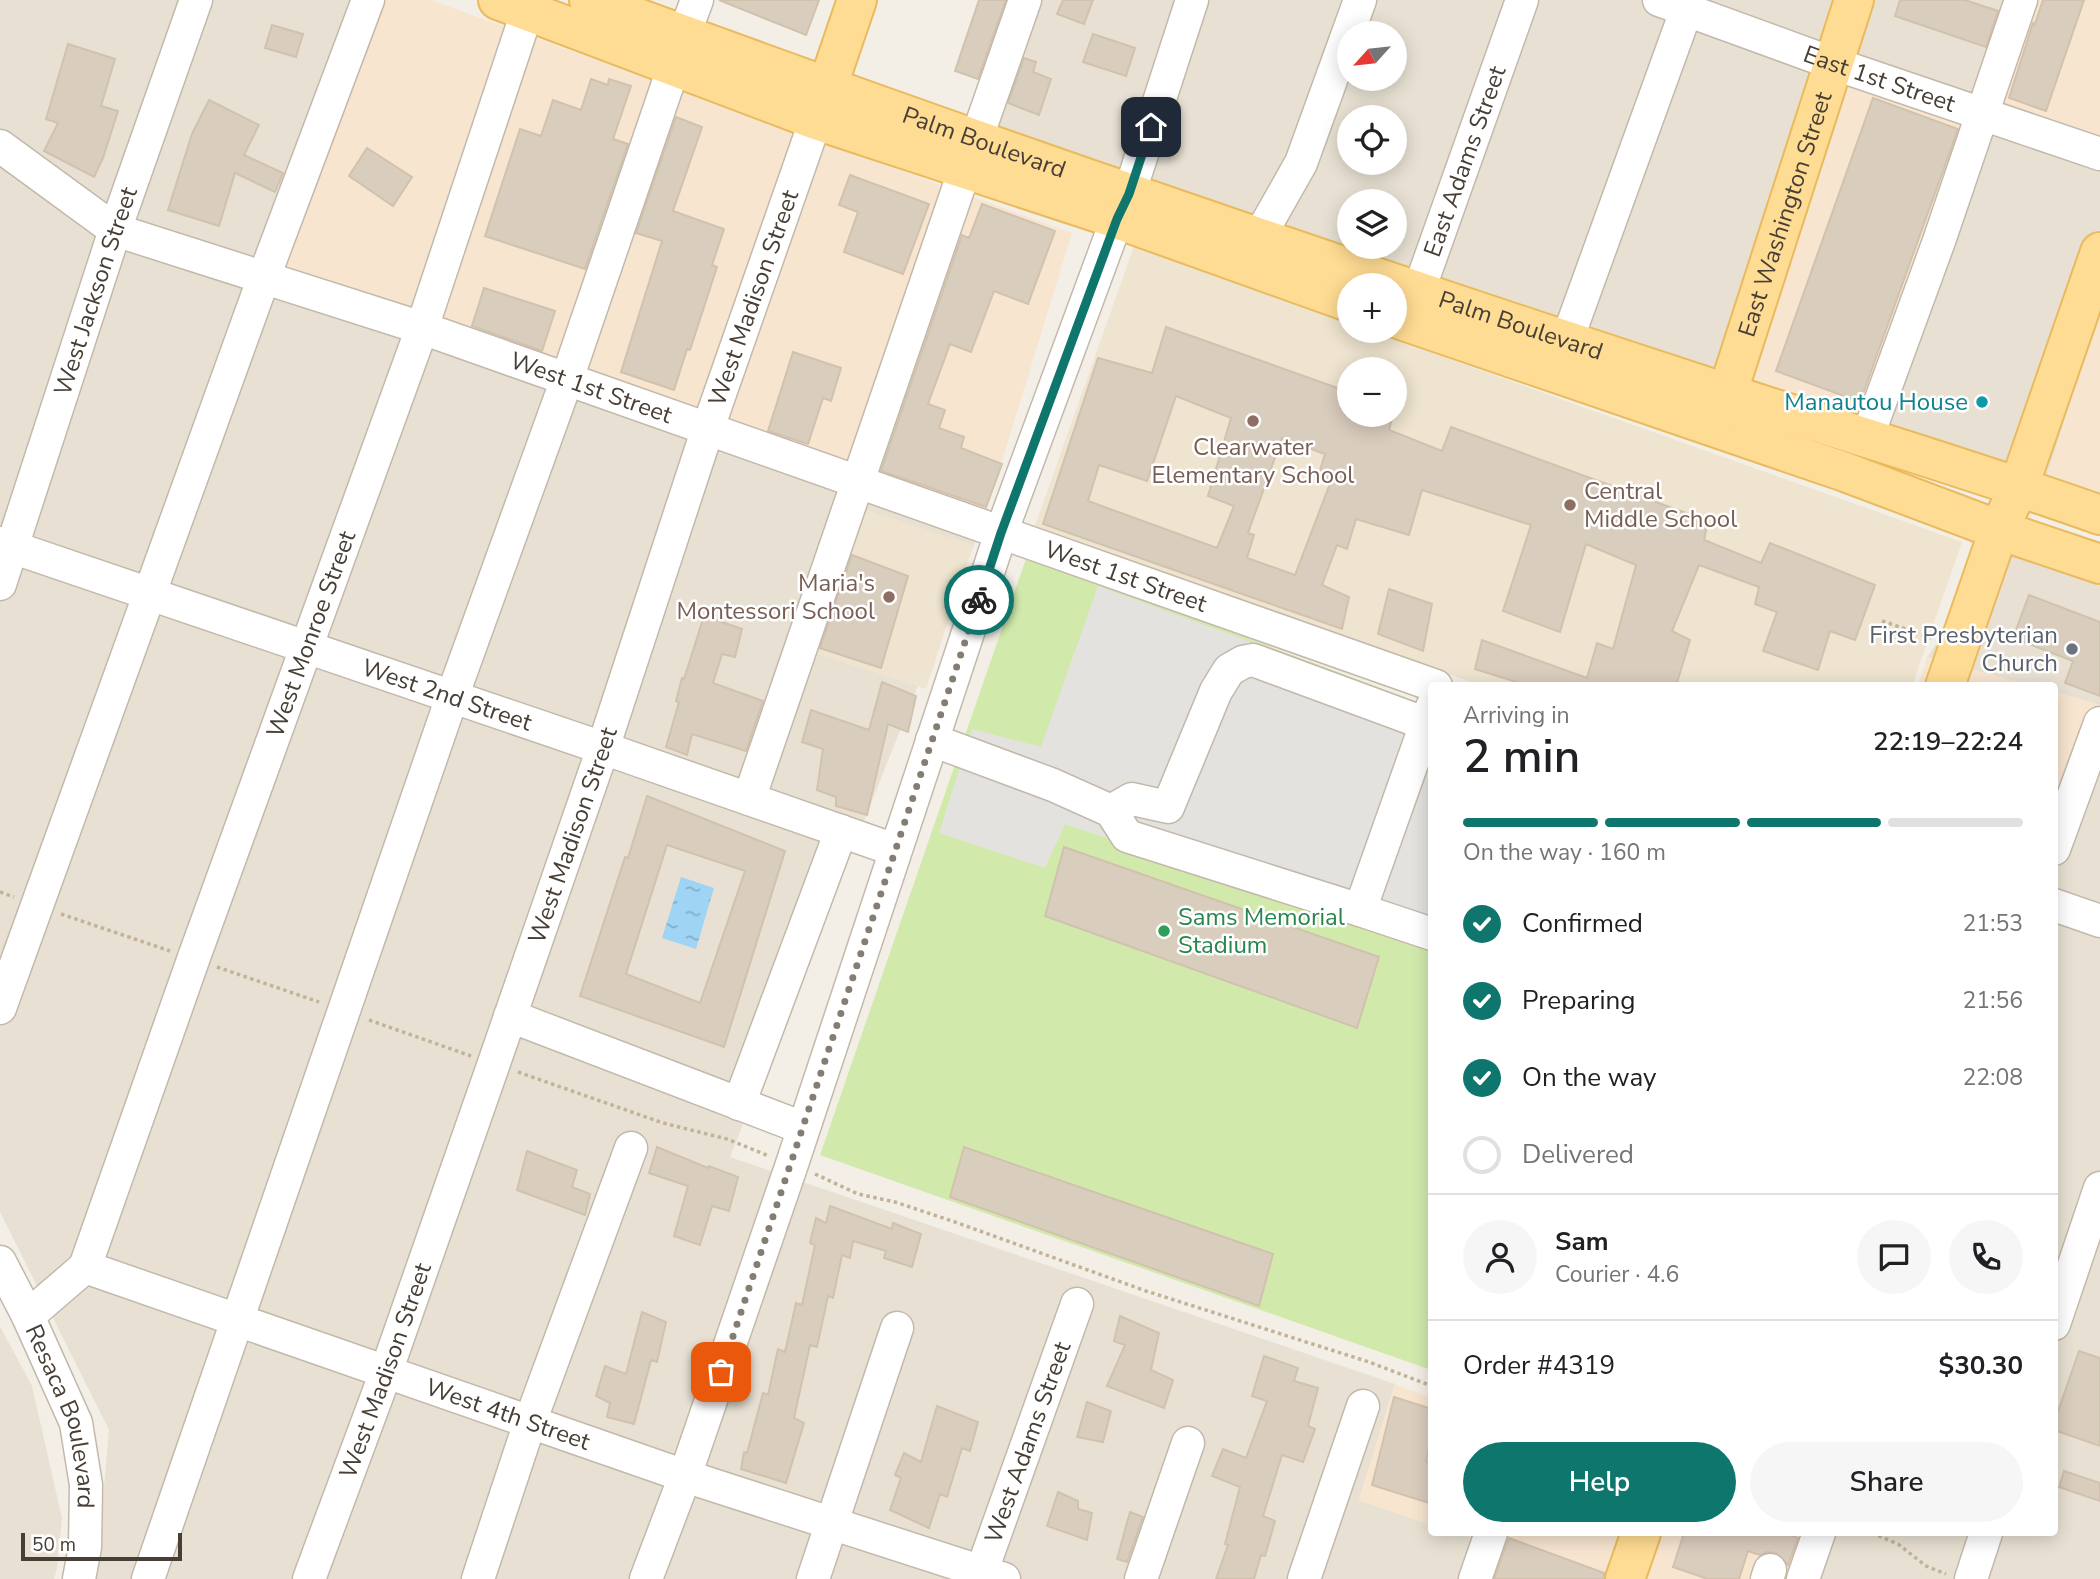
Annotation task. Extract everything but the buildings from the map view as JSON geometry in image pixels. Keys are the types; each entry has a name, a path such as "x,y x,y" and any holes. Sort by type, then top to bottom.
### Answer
{"main road":[{"name":"Palm Boulevard","path":"589,0 679,51"},
{"path":"821,104 857,0"},
{"name":"East Washington Street","path":"1721,411 1854,0"},
{"name":"Palm Boulevard","path":"519,4 679,51 821,104 1123,206 1337,297"},
{"name":"Palm Boulevard","path":"1123,206 1259,237 1337,276"},
{"path":"1946,682 1998,530 2019,486 2100,252"},
{"name":"Palm Boulevard","path":"1407,310 1562,357 1721,411 1854,476 1998,530 2100,564"},
{"name":"Palm Boulevard","path":"1721,411 1867,438 2019,486 2100,515"},
{"path":"1854,476 1867,438"},
{"path":"1625,1579 1640,1536"}],"street":[{"name":"West Jackson Street","path":"0,584 6,545 196,0"},
{"path":"0,1008 264,277 368,0"},
{"path":"148,1579 452,697 568,379 697,0"},
{"path":"749,799 1025,0"},
{"path":"646,1579 685,1476 792,1164 1001,533 1123,206 1192,0"},
{"path":"1259,237 1301,163 1360,0"},
{"name":"East Adams Street","path":"1407,307 1522,0"},
{"path":"1867,438 2021,0"},
{"path":"1562,357 1678,3"},
{"name":"East 1st Street","path":"1678,3 1832,63 2100,154"},
{"name":"West Monroe Street","path":"85,1267 422,328 519,4"},
{"name":"West Madison Street","path":"309,1579 386,1372 494,1063 603,748 708,428 821,104"},
{"name":"West 1st Street","path":"0,146 115,230 422,328 1428,683"},
{"name":"West 2nd Street","path":"6,545 895,850"},
{"path":"1111,811 1132,799 1168,807 1216,691 1229,670 1243,662 1253,660 1428,718"},
{"path":"2058,838 2100,723"},
{"path":"1360,910 1428,724"},
{"path":"932,740 1053,785 1111,811 1127,836 1428,933"},
{"path":"739,1104 841,831"},
{"path":"2058,906 2100,921"},
{"path":"510,1016 803,1128"},
{"path":"478,1579 530,1422 631,1147"},
{"path":"2058,1312 2100,1188"},
{"name":"Resaca Boulevard","path":"0,1262 76,1423 86,1485 85,1548 79,1579"},
{"path":"27,1316 85,1267"},
{"name":"West 4th Street","path":"85,1267 685,1476 988,1577"},
{"name":"West Adams Street","path":"988,1577 1077,1304"},
{"path":"813,1579 897,1328"},
{"path":"1304,1579 1363,1406"},
{"path":"1141,1579 1188,1443"},
{"path":"1475,1579 1490,1536"},
{"path":"1802,1579 1818,1536"},
{"path":"1960,1577 1984,1536"}],"path":[{"path":"1882,621 1958,647"},
{"path":"0,892 663,1123 727,1139 792,1164 858,1194 895,1202 955,1222 1146,1291 1370,1362 1428,1384"},
{"path":"1879,1536 1898,1544 1926,1566 1960,1577"}],"shaded area":[{"path":"0,0 360,0 984,520 730,1157 1395,1384 1359,1500 1428,1524 1428,1536 1466,1536 1477,1540 1464,1579 78,1579 101,1520 109,1430 0,1212"},
{"path":"360,0 431,0 1072,233 984,520 277,267"},
{"path":"1039,0 2031,0 2100,146 2100,306 2047,477 1880,423 1848,84 1751,380 1387,259 1407,259 1407,189 1337,189 1337,242 995,129"},
{"path":"2031,0 2100,0 2100,137 1997,104"},
{"path":"1848,83 1977,126 1880,423 1751,380"},
{"path":"1134,246 1337,319 1337,343 1404,343 1962,542 1913,682 1471,682 1035,526"},
{"path":"2100,306 2100,494 2047,477"},
{"name":"Maria's Montessori School","path":"852,505 973,545 926,689 806,650"},
{"path":"2016,528 2100,558 2100,705 2058,693 2058,682 2018,682 1927,657"},
{"path":"1098,586 1428,707 1428,947 1065,824 1045,868 939,833 972,729 1041,747"},
{"path":"1927,657 2018,682 1919,682"},
{"path":"2058,693 2100,705 2100,717 2058,830"},
{"path":"2100,717 2100,1579 1805,1579 1821,1536 2058,1536 2058,833"},
{"path":"0,1326 32,1386 62,1518 54,1579 0,1579"},
{"path":"1395,1384 1428,1397 1428,1524 1359,1500"},
{"path":"1466,1536 1821,1536 1805,1579 1464,1579 1477,1540"}],"green space":[{"name":"Sams Memorial Stadium","path":"1027,556 1428,706 1428,1369 820,1155"}],"water":[{"path":"681,877 714,888 696,949 662,938"}],"way so far":[{"path":"721,1372 979,600"}],"place":[{"name":"Manautou House","path":"1982,402"},
{"name":"Clearwater Elementary School","path":"1253,421"},
{"name":"Central Middle School","path":"1570,505"},
{"name":"Maria's Montessori School","path":"889,597"},
{"name":"First Presbyterian Church","path":"2072,649"},
{"name":"Sams Memorial Stadium","path":"1164,931"}],"route":[{"path":"979,600 1001,533 1117,219 1129,194 1151,127"}]}
